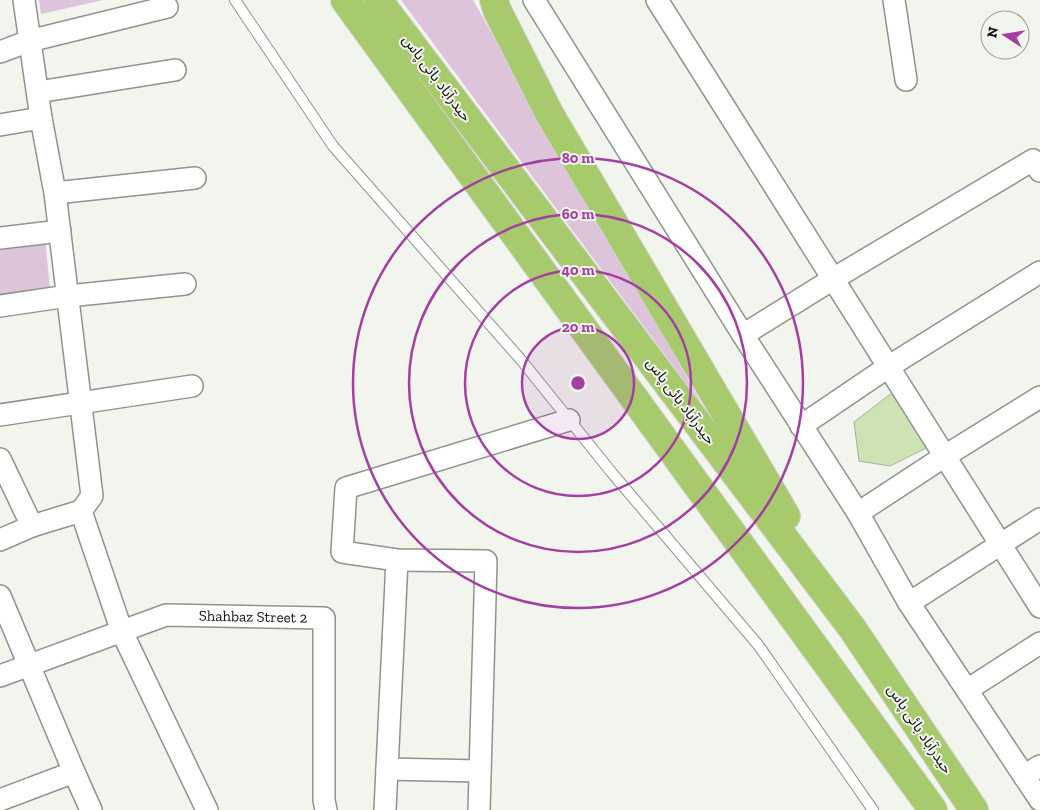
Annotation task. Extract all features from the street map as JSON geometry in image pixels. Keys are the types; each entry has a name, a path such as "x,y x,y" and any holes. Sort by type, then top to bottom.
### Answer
{"highway":[{"name":"حیدرآباد بائی پاس","path":"345,0 933,810"},
{"name":"حیدرآباد بائی پاس","path":"378,0 852,628 974,810"},
{"path":"494,0 497,10 549,114 852,628"}],"street":[{"path":"0,540 32,526 81,511 92,496 55,193 41,118 24,0"},
{"path":"534,0 743,335 858,513 910,603 967,690 1032,771 1040,800"},
{"path":"657,0 1040,607"},
{"path":"894,0 906,80"},
{"path":"0,52 29,41 167,7"},
{"path":"38,92 175,70"},
{"path":"0,125 41,118"},
{"path":"743,335 1033,160 1040,171"},
{"path":"55,193 194,178"},
{"path":"0,238 60,231"},
{"path":"801,426 888,367 1040,272"},
{"path":"0,306 68,296 186,284"},
{"path":"0,415 192,386"},
{"path":"858,513 944,456 1040,397"},
{"path":"479,810 486,561 397,560 342,552 346,488 569,420"},
{"path":"0,458 32,526"},
{"path":"81,511 122,632 207,810"},
{"path":"910,603 1040,519"},
{"path":"385,810 397,560"},
{"path":"0,596 91,810"},
{"name":"Shahbaz Street 2","path":"0,676 166,615 324,618 324,800 326,810"},
{"path":"967,690 1040,643"},
{"path":"387,769 480,770"},
{"path":"0,800 74,772"}],"lane":[{"path":"235,0 333,146 522,362 612,473 759,646 874,810"}],"shaded area":[{"path":"39,0 103,0 41,14"},
{"path":"401,0 473,0 703,406"},
{"path":"45,238 50,289 0,296 0,243"}],"building":[{"path":"897,389 932,445 890,466 859,461 854,422"}]}
